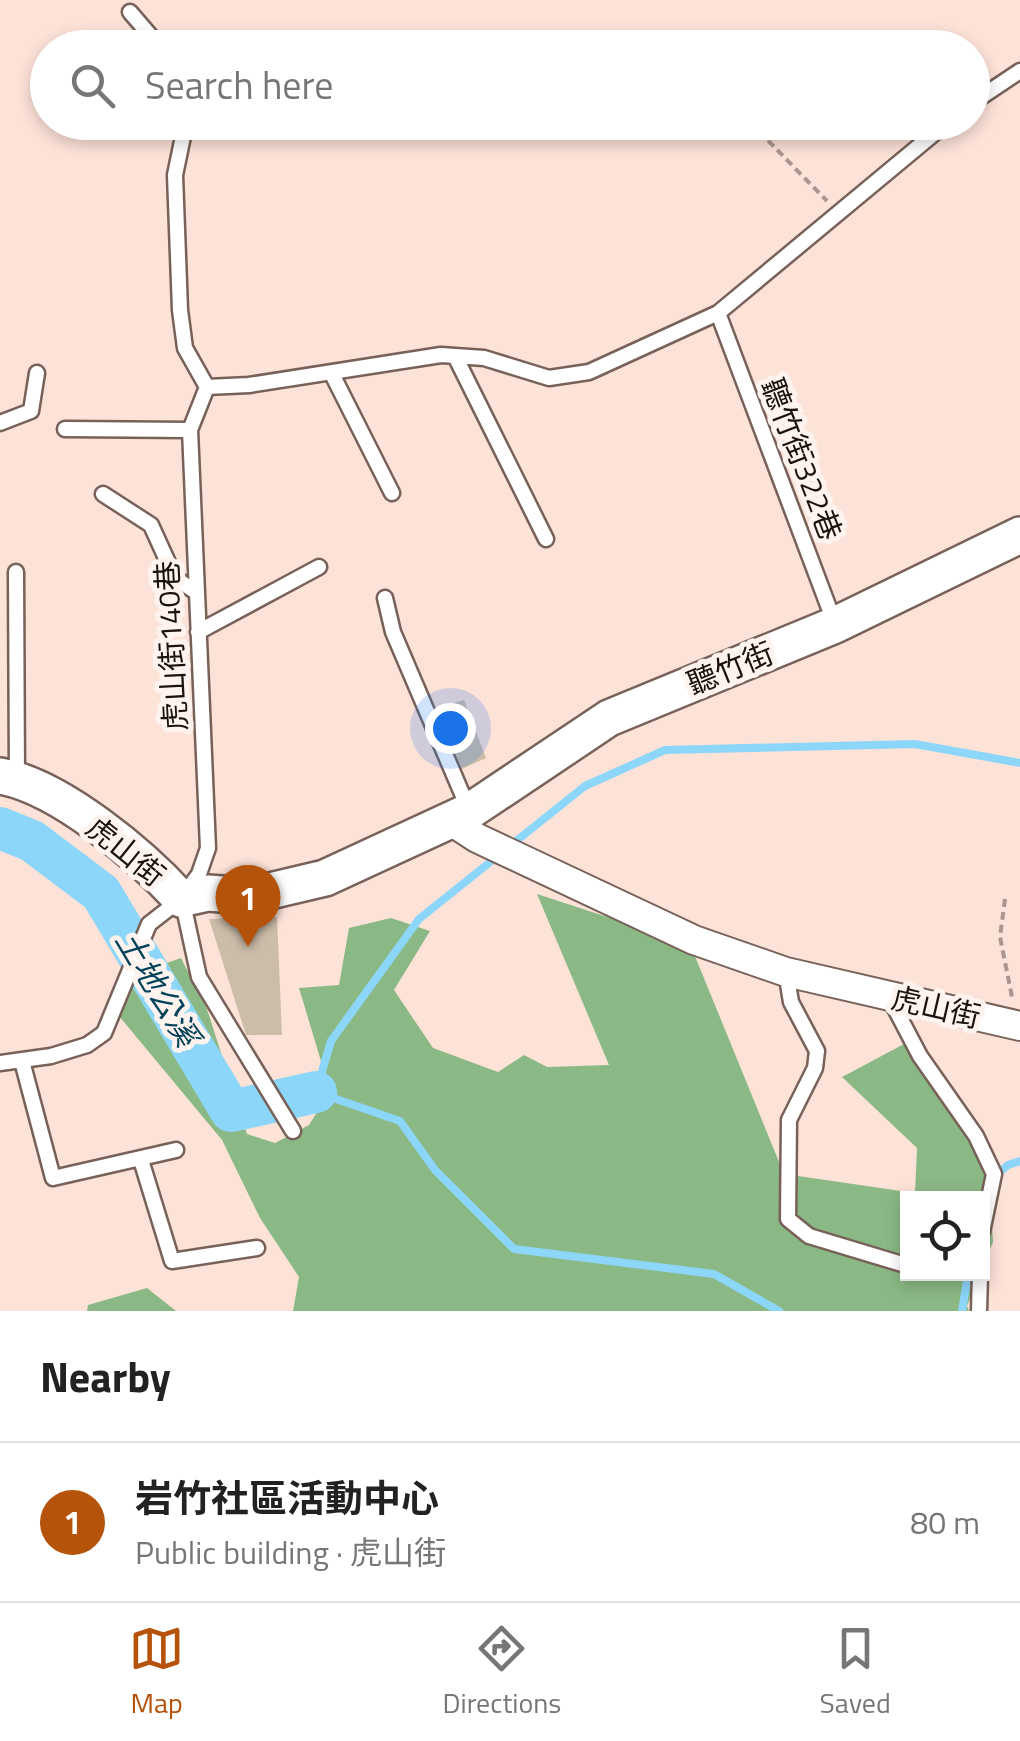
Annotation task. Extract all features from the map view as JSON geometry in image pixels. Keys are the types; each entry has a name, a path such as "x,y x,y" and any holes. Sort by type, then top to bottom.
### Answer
{"street":[{"name":"聽竹街","path":"466,823 610,718 835,625 1020,535"},
{"name":"虎山街","path":"9,777 54,795 152,867 182,898 208,893 249,896 324,878 466,823 519,857 694,940 786,972 1019,1026"}],"lane":[{"path":"130,12 145,30"},
{"path":"990,91 1020,71"},
{"path":"182,140 175,175 180,310 185,348 207,387 332,374 441,355 484,358 549,378 588,372 718,314 927,140"},
{"name":"聽竹街322巷","path":"718,314 835,625"},
{"path":"455,356 546,539"},
{"path":"0,423 31,411 37,373"},
{"path":"332,374 392,493"},
{"name":"虎山街140巷","path":"182,898 199,874 208,848 190,430 207,387"},
{"path":"64,429 190,430"},
{"path":"102,494 151,525 175,578 196,592"},
{"path":"198,632 319,566"},
{"path":"9,777 16,572"},
{"path":"385,598 393,632 466,823"},
{"path":"0,1063 87,1046 104,1032 149,924 182,898 200,977 293,1132"},
{"path":"786,972 791,1002 818,1051 789,1120 788,1219 809,1236 900,1263"},
{"path":"888,997 920,1056 976,1136 994,1174 990,1193"},
{"path":"22,1061 54,1178 176,1150"},
{"path":"140,1160 172,1262 257,1248"},
{"path":"979,1311 980,1281"}],"path":[{"path":"768,140 841,215"},
{"path":"1005,899 1000,937 1019,1026"}],"green space":[{"path":"537,894 690,944 784,1174 901,1191 900,1281 977,1281 967,1306 969,1311 293,1311 299,1277 260,1218 222,1140 114,1010 124,978 181,958 207,1009 247,1134 275,1143 309,1125 330,1091 299,988 339,985 349,928 391,918 430,931 394,990 433,1048 498,1072 524,1055 547,1067 609,1065"},
{"path":"919,1036 990,1191 915,1191 917,1148 842,1077"},
{"path":"990,1198 993,1242 990,1250"},
{"path":"147,1288 176,1311 87,1311 88,1305"}],"building":[{"path":"464,700 486,758 462,769 437,708"},
{"path":"277,917 282,1035 246,1035 209,919"}],"waterway":[{"path":"510,846 585,786 665,750 915,744 1020,763"},
{"name":"土地公溪","path":"0,828 32,841 101,893 231,1111 316,1092"},
{"path":"499,855 419,919 331,1041 316,1092 400,1121 435,1170 514,1249 714,1274 779,1311"},
{"path":"994,1177 1020,1161"},
{"path":"962,1311 967,1281"}],"place":[{"name":"岩竹社區活動中心","path":"248,947"}]}
